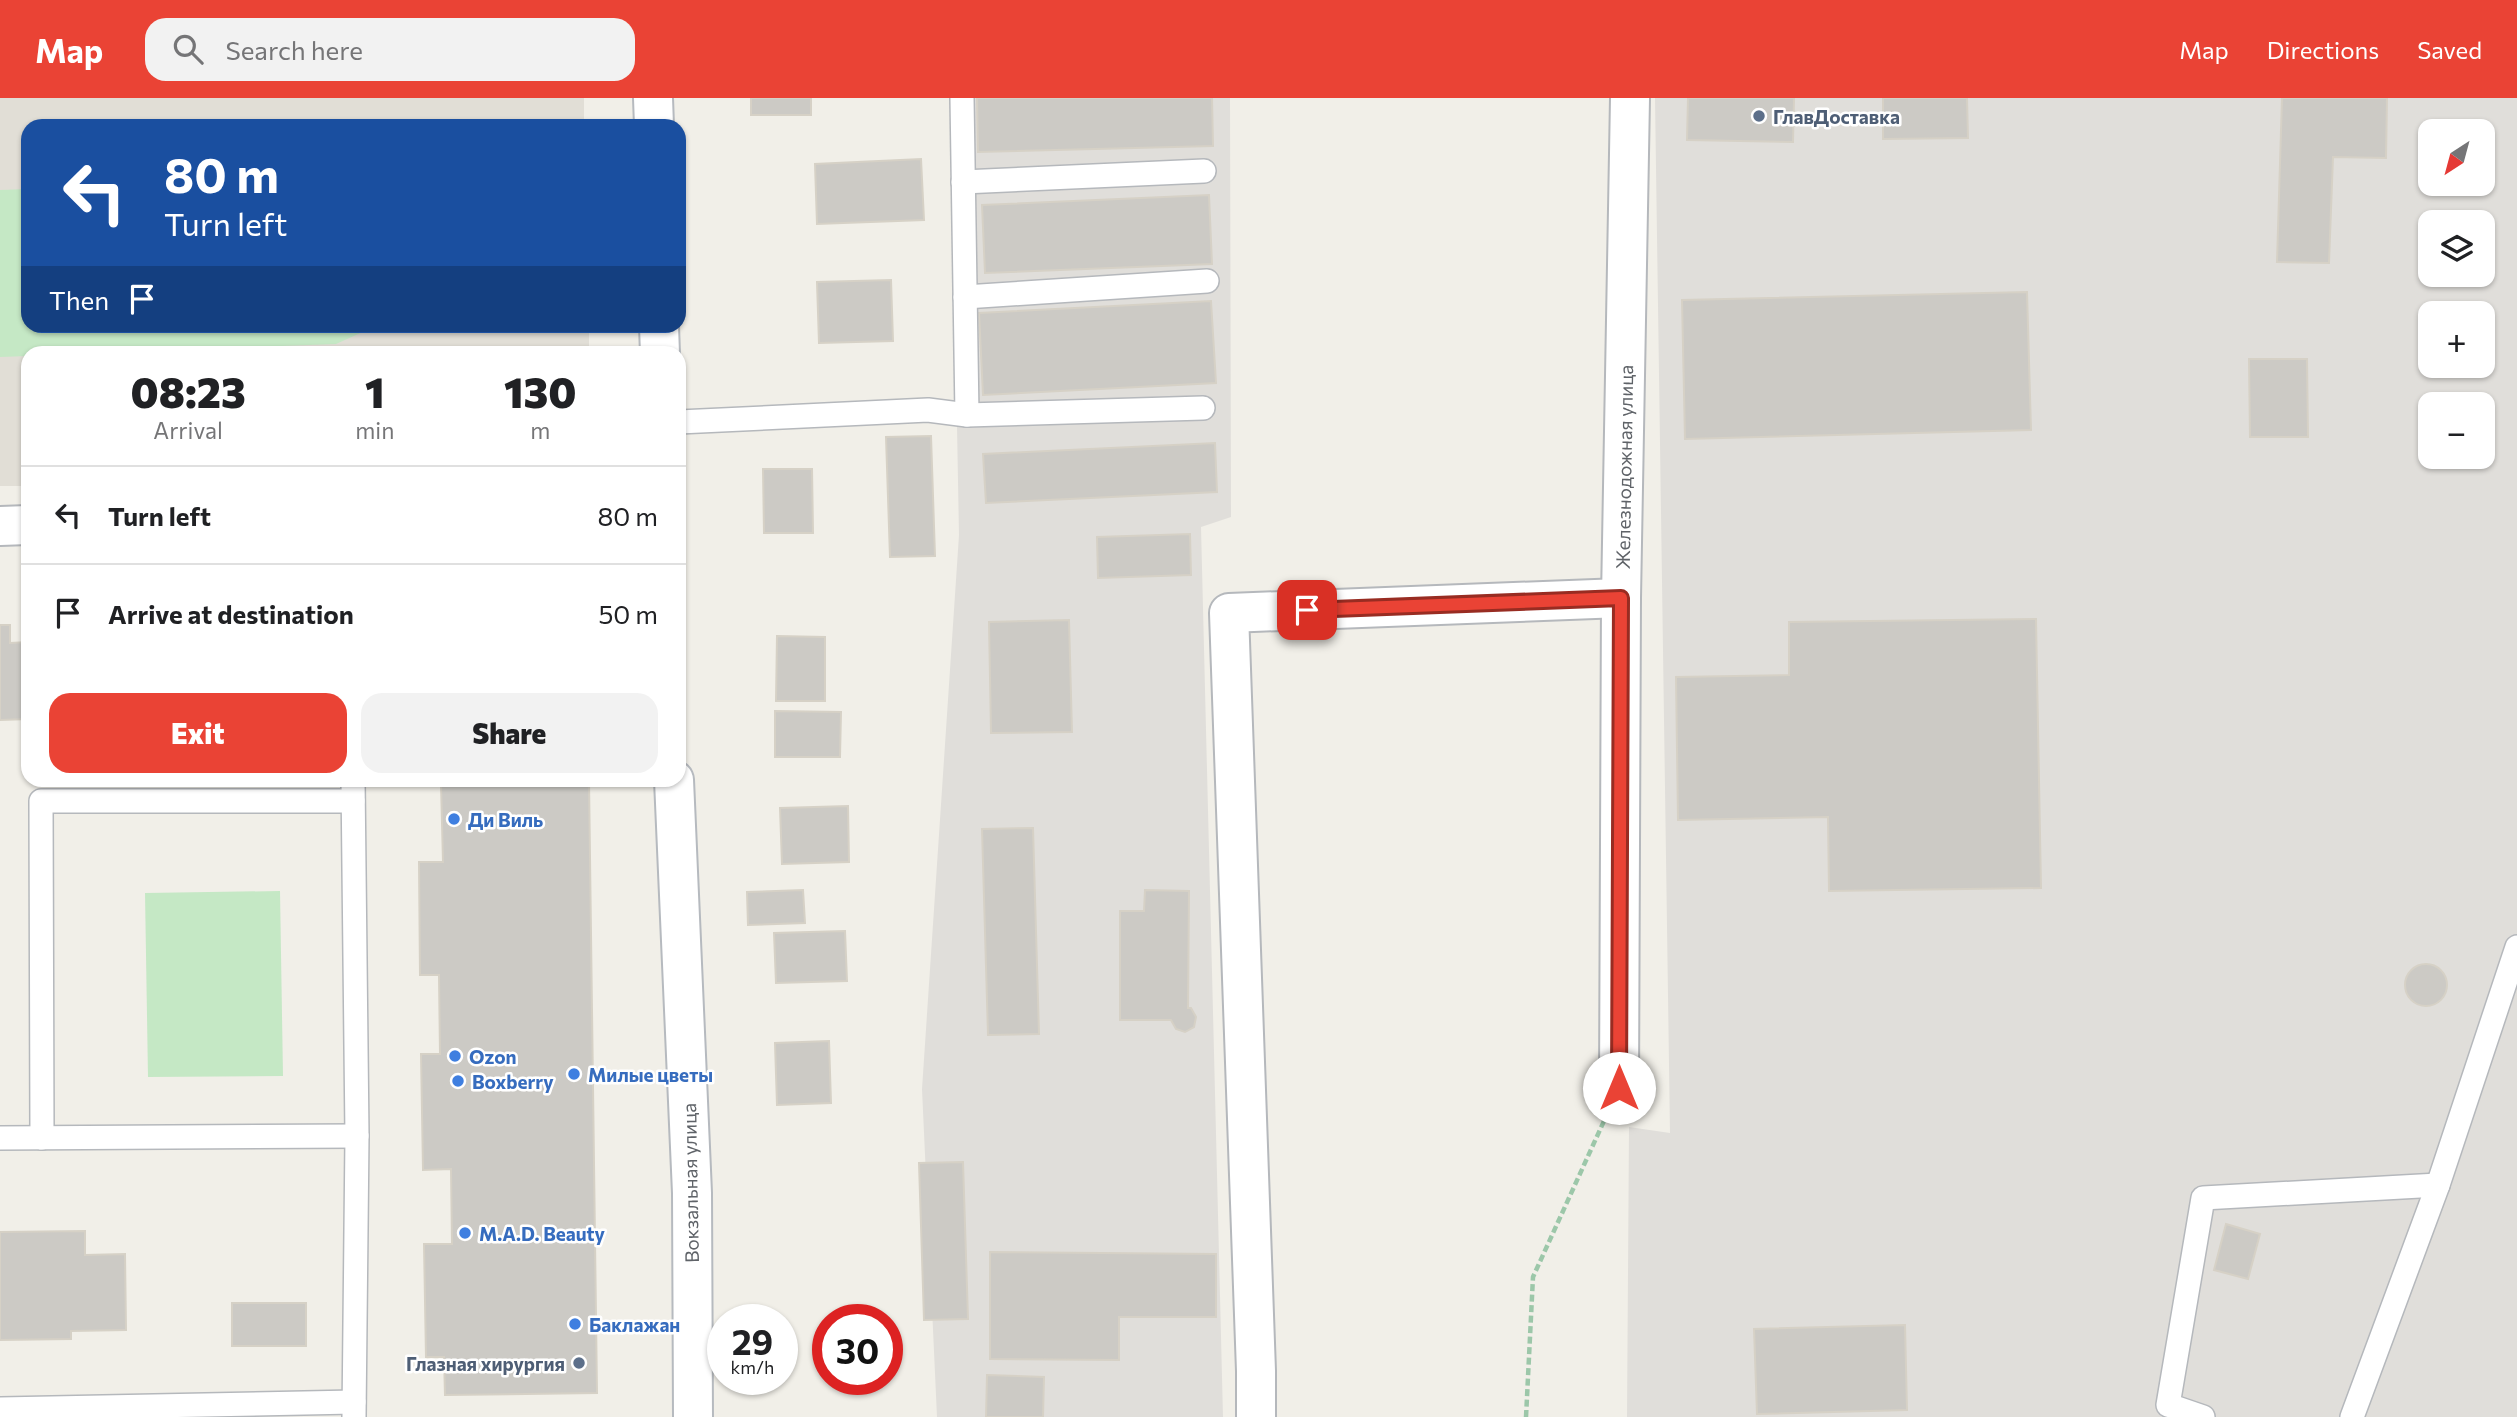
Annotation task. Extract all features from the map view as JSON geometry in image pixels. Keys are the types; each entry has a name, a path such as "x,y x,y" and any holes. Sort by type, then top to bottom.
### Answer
{"street":[{"path":"653,98 654,119"},
{"name":"Железнодожная улица","path":"1619,1088 1621,598 1630,98"},
{"path":"0,526 21,526"},
{"path":"1256,1417 1228,613 1621,598"},
{"name":"Вокзальная улица","path":"674,787 692,1193 693,1417"}],"lane":[{"path":"962,98 967,415"},
{"path":"964,182 1204,171"},
{"path":"965,297 1208,281"},
{"path":"686,422 928,410 967,415 1203,408"},
{"path":"0,1409 354,1410 357,1136 353,791 41,801 41,1138"},
{"path":"2352,1417 2438,1185 2517,947"},
{"path":"0,1138 357,1136"},
{"path":"2203,1417 2168,1405 2203,1198 2438,1185"}],"path":[{"path":"1526,1417 1533,1277 1619,1088"}],"shaded area":[{"path":"0,98 584,98 584,119 21,119 21,333 589,333 589,346 21,346 21,486 0,486"},
{"path":"951,98 1230,98 1231,517 1201,527 1223,1417 937,1417 922,1089 959,535"},
{"path":"1655,98 2517,98 2517,1417 1627,1417 1629,1127 1670,1133"}],"green space":[{"path":"21,189 21,333 361,333 336,344 21,346 21,356 0,357 0,190"},
{"path":"280,891 283,1076 148,1077 145,893"}],"building":[{"path":"751,98 811,98 811,115 751,115"},
{"path":"977,98 1212,98 1213,146 978,152"},
{"path":"1688,98 1794,98 1793,142 1687,140"},
{"path":"1883,98 1967,98 1968,138 1883,139"},
{"path":"2282,98 2387,98 2386,158 2333,157 2329,263 2277,262"},
{"path":"921,159 924,220 817,224 815,164"},
{"path":"1209,195 1212,264 985,273 982,205"},
{"path":"891,280 893,341 819,343 817,282"},
{"path":"2027,292 2031,430 1685,439 1682,300"},
{"path":"1211,301 1216,383 983,395 979,313"},
{"path":"2249,359 2307,359 2308,437 2250,437"},
{"path":"931,436 935,556 890,557 886,437"},
{"path":"1215,443 1217,492 986,503 983,454"},
{"path":"763,469 812,469 813,533 764,533"},
{"path":"1190,534 1191,575 1098,578 1097,537"},
{"path":"2036,619 2041,888 1829,891 1828,817 1678,820 1676,677 1789,675 1789,622"},
{"path":"1069,620 1072,732 991,733 989,622"},
{"path":"0,625 10,625 10,643 21,642 21,719 0,720"},
{"path":"777,636 825,637 825,701 776,701"},
{"path":"775,711 841,712 840,757 775,757"},
{"path":"441,787 589,787 597,1393 445,1395 444,1357 426,1357 424,1244 452,1244 451,1169 423,1170 421,1054 440,1054 439,975 420,975 419,862 443,862"},
{"path":"848,806 849,862 782,864 780,808"},
{"path":"1033,828 1039,1034 988,1035 982,829"},
{"path":"803,890 805,923 748,925 747,892"},
{"path":"1145,890 1189,891 1188,1008 1191,1008 1196,1017 1194,1027 1185,1032 1176,1029 1171,1020 1120,1020 1120,911 1144,911"},
{"path":"845,931 847,981 776,983 774,933"},
{"path":"2426,964 2441,970 2447,985 2441,1000 2426,1006 2411,1000 2405,985 2411,970"},
{"path":"829,1041 831,1103 777,1105 775,1043"},
{"path":"963,1162 968,1319 924,1320 919,1163"},
{"path":"2226,1224 2260,1234 2248,1279 2214,1270"},
{"path":"85,1231 85,1255 125,1254 126,1330 71,1331 71,1339 0,1340 0,1232"},
{"path":"990,1252 1216,1254 1216,1317 1119,1317 1119,1360 990,1359"},
{"path":"232,1303 306,1303 306,1346 232,1346"},
{"path":"1905,1325 1907,1410 1757,1414 1754,1329"},
{"path":"987,1375 1044,1377 1043,1417 986,1417"}],"place":[{"name":"ГлавДоставка","path":"1759,116"},
{"name":"Ди Виль","path":"454,819"},
{"name":"Ozon","path":"455,1056"},
{"name":"Милые цветы","path":"574,1074"},
{"name":"Boxberry","path":"458,1081"},
{"name":"M.A.D. Beauty","path":"465,1233"},
{"name":"Баклажан","path":"575,1324"},
{"name":"Глазная хирургия","path":"579,1363"}],"route":[{"path":"1307,610 1621,598 1619,1088"}]}
